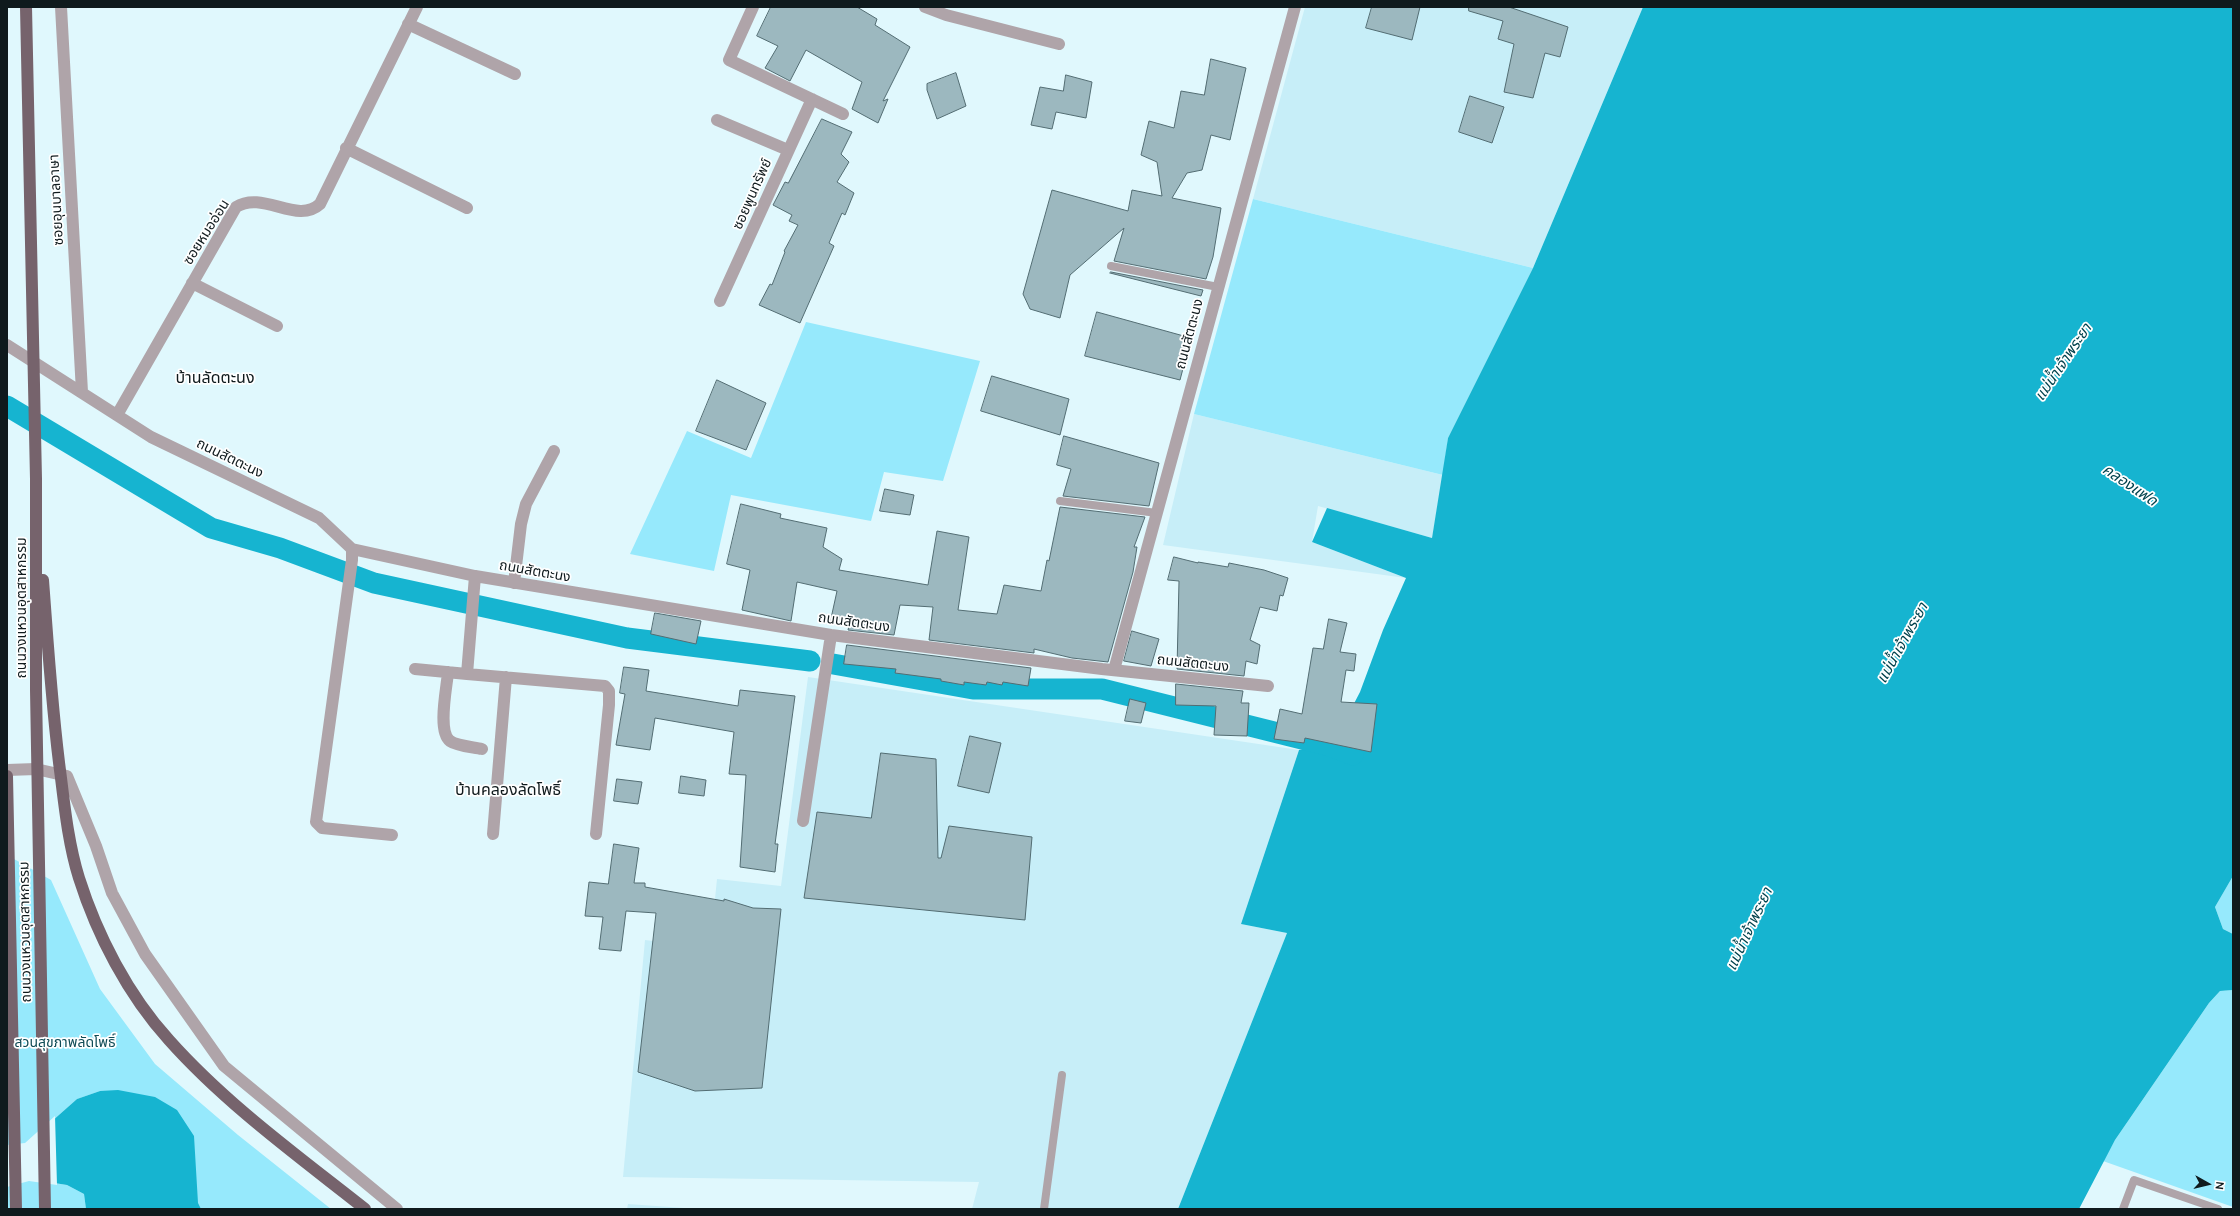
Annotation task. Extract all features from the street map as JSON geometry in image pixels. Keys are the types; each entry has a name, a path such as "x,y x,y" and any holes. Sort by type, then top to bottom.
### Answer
{"main road":[{"name":"ถนนวงแหวนอุตสาหกรรม","path":"26,7 36,479 36,690 45,1209"},
{"path":"36,479 50,676 66,817 79,877 100,932 132,992 169,1040 219,1089 365,1209"},
{"name":"ถนนวงแหวนอุตสาหกรรม","path":"7,776 16,1209"}],"street":[{"name":"ซอยอุนบาลอาษา","path":"61,7 82,392"},
{"name":"ซอยหมออ่อน","path":"117,415 236,207 252,200 300,212 313,211 320,204 346,148 417,7"},
{"path":"753,7 729,60 842,114"},
{"path":"924,7 946,15 1059,44"},
{"name":"ถนนสัตตะนง","path":"1114,670 1295,7"},
{"path":"408,24 515,74"},
{"name":"ซอยพูนทรัพย์","path":"720,301 812,99"},
{"path":"717,120 788,150"},
{"path":"346,148 466,208"},
{"path":"192,283 277,326"},
{"name":"ถนนสัตตะนง","path":"7,344 151,437 318,518 352,555 831,635 1114,670 1268,686"},
{"path":"514,583 521,524 526,504 554,451"},
{"path":"352,555 316,822 322,828 392,835"},
{"path":"467,674 476,590 475,576"},
{"path":"803,821 831,635"},
{"path":"415,669 605,686 609,691 609,705 596,834"},
{"path":"448,672 443,727 446,737 451,742 482,749"},
{"path":"493,834 506,677"},
{"path":"7,770 36,769 67,776 96,846 112,893 141,947 224,1066 397,1209"}],"lane":[{"path":"1111,266 1218,287"},
{"path":"1060,502 1157,513"},
{"path":"1044,1209 1062,1075"},
{"path":"2123,1209 2134,1180 2218,1209"}],"shaded area":[{"path":"1305,7 1643,7 1533,268 1253,199"},
{"path":"1194,414 1443,475 1432,538 1318,506 1312,542 1406,578 1163,545"},
{"path":"808,677 1299,750 1241,924 1287,933 1178,1209 972,1209 979,1182 623,1177 645,940 710,948 717,879 781,886"},
{"path":"628,1204 698,1209 627,1209"}],"green space":[{"path":"1253,199 1533,268 1448,438 1443,475 1194,414"},
{"path":"806,322 980,361 943,481 884,472 871,521 731,495 714,571 630,554 687,431 751,458"},
{"name":"สวนสุขภาพลัดโพธิ์","path":"7,855 51,880 100,989 155,1064 238,1135 331,1209 201,1209 100,1091 77,1099 25,1145 7,1147"},
{"path":"2233,876 2233,934 2223,929 2215,907"},
{"path":"2233,990 2233,1207 2103,1161 2115,1140 2209,1003 2220,991"},
{"path":"29,1179 67,1185 84,1194 86,1209 7,1209 7,1185"}],"water":[{"path":"1643,7 2233,7 2233,876 2215,907 2223,929 2233,934 2233,990 2220,991 2209,1003 2115,1140 2079,1209 1178,1209 1287,933 1241,924 1299,750 1333,744 1360,692 1383,630 1406,578 1312,542 1327,508 1432,538 1448,438 1533,268"},
{"path":"118,1090 155,1097 177,1110 194,1136 198,1203 201,1209 86,1209 84,1194 67,1185 29,1179 25,1145 77,1099 100,1091"}],"pier":[{"path":"55,1116 57,1185 29,1181 7,1187 7,1145 25,1143"}],"building":[{"path":"771,7 857,7 877,19 875,25 910,47 883,101 888,99 878,123 852,109 862,82 806,50 790,81 765,68 778,46 757,36"},
{"path":"1372,7 1420,7 1412,40 1366,28"},
{"path":"1469,7 1509,7 1568,27 1560,57 1545,53 1533,98 1504,92 1514,44 1498,39 1503,21 1469,11"},
{"path":"1211,59 1246,68 1230,140 1211,135 1202,170 1187,173 1172,198 1221,208 1213,257 1206,279 1114,261 1124,228 1070,275 1060,318 1030,309 1023,294 1052,190 1128,211 1132,190 1162,196 1157,162 1141,155 1149,121 1174,128 1181,91 1204,95"},
{"path":"956,73 966,106 937,119 927,90 927,84"},
{"path":"1066,75 1092,82 1086,118 1056,112 1052,129 1031,125 1040,87 1063,91"},
{"path":"1470,96 1504,107 1492,143 1459,132"},
{"path":"822,119 852,132 841,154 849,162 837,182 854,193 845,215 842,213 829,243 834,246 800,323 759,305 770,284 772,285 785,252 784,251 798,225 789,221 792,215 773,205 785,182 788,183"},
{"path":"1110,273 1203,290 1201,296"},
{"path":"1097,312 1191,338 1180,380 1085,356"},
{"path":"992,376 1069,399 1060,435 981,411"},
{"path":"717,380 766,403 746,450 696,431"},
{"path":"1064,436 1159,463 1149,506 1063,496 1071,469 1057,465"},
{"path":"885,489 914,495 910,515 880,511"},
{"path":"741,504 781,514 780,518 827,528 823,547 842,559 839,570 928,585 937,531 969,537 958,610 997,614 1004,585 1041,591 1060,507 1145,517 1134,547 1137,547 1133,572 1108,662 1072,658 1034,649 1034,653 929,640 933,607 900,605 894,635 848,630 849,626 830,623 837,591 797,582 791,621 742,610 750,570 727,564"},
{"path":"1174,557 1198,563 1228,567 1229,563 1264,570 1288,578 1283,596 1280,595 1277,611 1260,607 1250,640 1260,645 1257,664 1246,661 1244,676 1177,669 1179,581 1168,580"},
{"path":"655,613 701,621 696,644 651,634"},
{"path":"1329,619 1347,623 1340,652 1356,654 1354,671 1346,670 1341,702 1377,704 1371,752 1305,738 1304,743 1274,739 1280,709 1302,714 1313,648 1323,649"},
{"path":"1132,631 1159,639 1151,666 1124,661"},
{"path":"847,645 1031,668 1028,686 1003,682 1002,685 987,682 986,685 964,682 964,685 941,681 941,679 895,673 896,669 844,664"},
{"path":"624,667 649,670 646,691 738,706 740,690 795,696 775,844 778,844 775,872 740,867 746,775 729,774 734,732 655,718 650,750 616,745 625,694 620,693"},
{"path":"1176,684 1243,691 1241,703 1249,703 1247,736 1214,735 1216,706 1176,705"},
{"path":"1130,699 1146,703 1141,723 1125,721"},
{"path":"970,736 1001,743 989,793 958,786"},
{"path":"881,753 936,759 938,858 941,858 949,826 1032,837 1025,920 804,898 817,812 871,818"},
{"path":"681,776 706,780 704,796 679,793"},
{"path":"617,779 642,782 638,804 614,801"},
{"path":"614,844 639,848 634,883 645,883 645,887 724,901 724,899 753,908 781,909 762,1088 695,1091 638,1072 656,913 626,911 621,951 599,949 603,917 585,916 589,882 608,884"}],"waterway":[{"path":"7,406 211,528 280,548 374,583 627,638 810,661"},
{"path":"833,664 973,689 1102,689 1330,746 1353,755"}],"district":[{"name":"บ้านลัดตะนง","path":"215,378"},
{"name":"บ้านคลองลัดโพธิ์","path":"508,790"}],"water label":[{"name":"แม่น้ำเจ้าพระยา","path":"2063,362"},
{"name":"คลองแฟด","path":"2130,485"},
{"name":"แม่น้ำเจ้าพระยา","path":"1902,643"},
{"name":"แม่น้ำเจ้าพระยา","path":"1749,929"}]}
